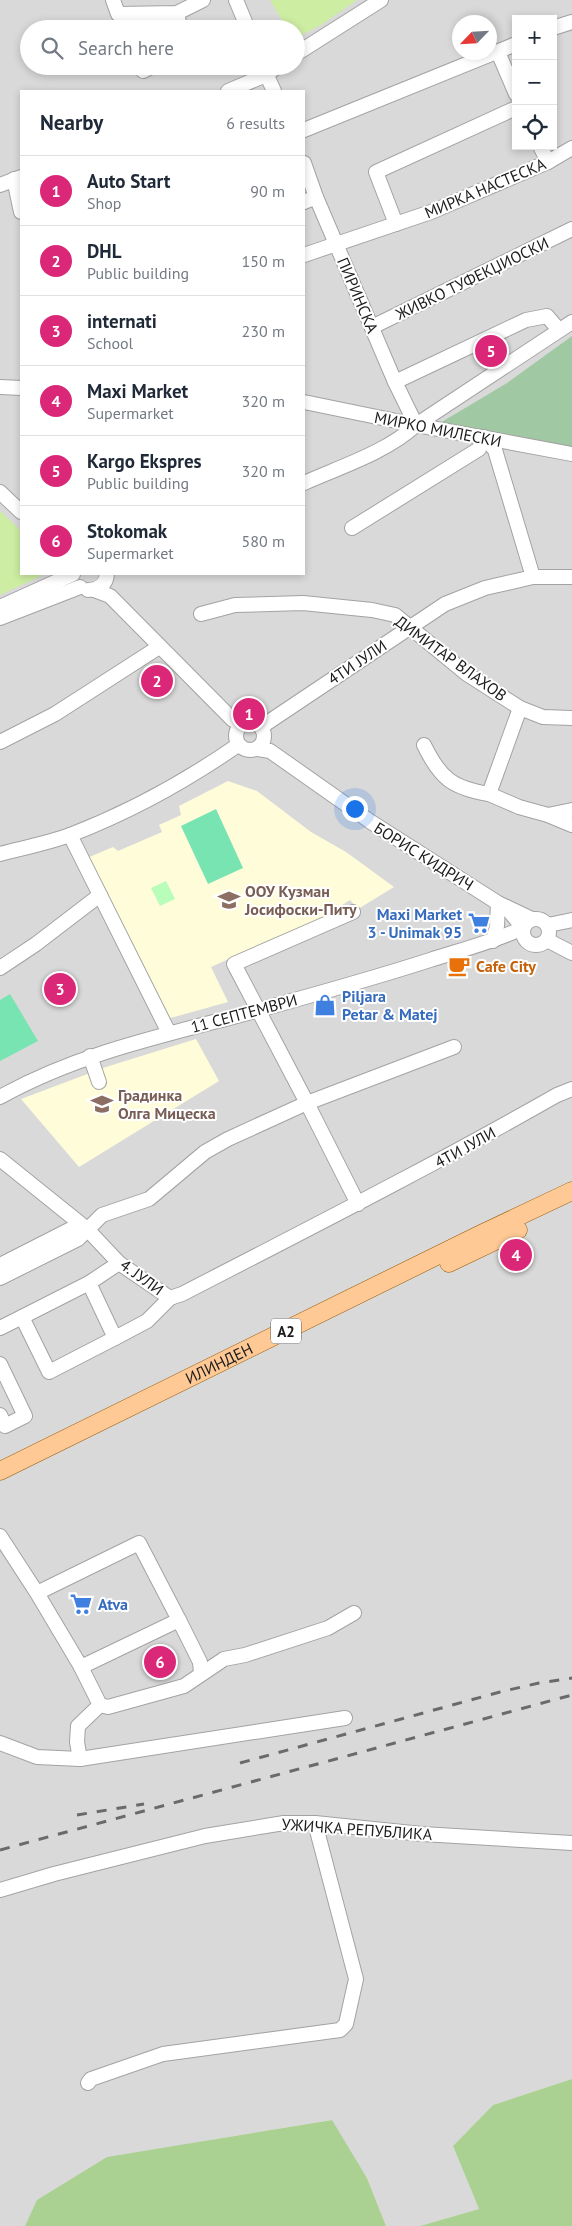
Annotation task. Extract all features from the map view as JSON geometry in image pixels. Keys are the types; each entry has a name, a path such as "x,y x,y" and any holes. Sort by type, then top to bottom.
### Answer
{"main road":[{"name":"ИЛИНДЕН","path":"0,1471 478,1235 572,1191"},
{"name":"ИЛИНДЕН","path":"0,1484 400,1286 572,1204"}],"street":[{"path":"113,0 118,14 177,13 203,0"},
{"path":"236,0 244,20"},
{"path":"305,48 381,0"},
{"path":"177,13 178,20"},
{"path":"137,14 140,20"},
{"path":"557,27 572,22"},
{"path":"305,130 512,46"},
{"path":"498,52 512,85"},
{"path":"230,90 256,75"},
{"path":"267,75 274,90"},
{"path":"396,224 376,172 512,110"},
{"name":"МИРКА НАСТЕСКА","path":"305,255 431,212 548,162 572,148"},
{"path":"542,150 548,162"},
{"name":"ПИРИНСКА","path":"305,169 310,199 336,243 395,382 416,426"},
{"path":"0,185 18,178 20,201"},
{"name":"ЖИВКО ТУФЕКЏИОСКИ","path":"372,327 572,229"},
{"path":"395,382 526,320 547,316 559,330"},
{"path":"305,483 406,435 416,426 572,322"},
{"path":"0,387 20,388"},
{"name":"МИРКО МИЛЕСКИ","path":"305,402 416,426 572,454"},
{"path":"305,474 416,426"},
{"path":"352,528 479,449 484,437 495,450 533,577"},
{"path":"0,492 20,511"},
{"path":"0,607 71,575"},
{"path":"0,854 70,835 161,793 205,768 238,730 251,722 263,741 249,750 238,730 110,596 87,589 74,575"},
{"path":"0,618 87,589 102,586 107,575"},
{"path":"107,575 110,596"},
{"name":"4ТИ ЈУЛИ","path":"263,741 410,626 445,604 485,588 533,577 572,577"},
{"name":"ДИМИТАР ВЛАХОВ","path":"201,614 235,605 303,603 372,610 395,615 467,674 520,708 543,717 572,718"},
{"path":"0,742 56,714 159,647"},
{"name":"ДИМИТАР ВЛАХОВ","path":"489,794 520,708"},
{"name":"БОРИС КИДРИЧ","path":"263,741 370,822 502,905 527,924"},
{"path":"424,745 434,765 448,782 472,792 489,794 519,807 548,815 572,825"},
{"path":"548,815 572,810"},
{"path":"70,835 169,1033"},
{"path":"0,968 36,944 100,895"},
{"path":"493,941 502,905"},
{"path":"353,912 234,964 358,1204"},
{"path":"538,918 548,925 550,932 547,940 538,946 527,942 493,941 538,918"},
{"path":"548,925 572,920"},
{"path":"527,924 523,935 527,942"},
{"path":"547,940 572,953"},
{"name":"11 СЕПТЕМВРИ","path":"0,1096 55,1069 114,1048 258,1010 493,941"},
{"path":"0,1278 78,1239 102,1215 149,1199 205,1152 228,1139 307,1103 454,1046"},
{"path":"90,1056 99,1082"},
{"name":"4ТИ ЈУЛИ","path":"358,1204 456,1153 557,1095 572,1090"},
{"name":"4. ЈУЛИ","path":"0,1159 87,1228 120,1263 170,1298 182,1294 358,1204"},
{"path":"0,1265 73,1228 87,1228"},
{"path":"0,1328 89,1283 120,1263"},
{"path":"89,1283 115,1338"},
{"path":"22,1317 48,1372 147,1321 170,1298"},
{"path":"0,1364 25,1416 5,1426 0,1416"},
{"path":"0,1536 81,1667 100,1706"},
{"path":"37,1593 139,1543 200,1662 201,1673"},
{"path":"80,1759 77,1742 78,1726 100,1706 108,1707 184,1686 224,1659 246,1655 328,1628 354,1613"},
{"path":"81,1667 179,1620"},
{"path":"0,1743 37,1757 80,1759 345,1718"},
{"path":"88,2083 91,2079 163,2054 340,2030 346,2024 356,1979 315,1823"},
{"name":"УЖИЧКА РЕПУБЛИКА","path":"0,1890 54,1874 205,1836 276,1824 315,1823 422,1834 572,1843"}],"shaded area":[{"path":"0,0 572,0 572,2079 493,2105 453,2146 479,2209 420,2226 386,2226 367,2178 331,2120 210,2140 38,2200 25,2226 0,2226"},
{"name":"ООУ Кузман Јосифоски-Питу","path":"228,781 257,791 311,832 346,852 394,887 358,909 350,900 327,915 211,967 228,1002 167,1019 87,858 113,847 118,851 162,832 159,825 181,815 179,806"},
{"name":"Градинка Олга Мицеска","path":"196,1039 219,1081 79,1167 21,1099 106,1067"}],"green space":[{"path":"270,0 357,0 321,25 305,33 305,20 282,20"},
{"path":"572,336 572,450 440,423 507,383"},
{"path":"0,511 20,530 20,575 43,575 0,595"},
{"path":"216,809 243,868 208,884 181,826"},
{"path":"166,881 175,899 160,906 151,888"},
{"path":"10,994 38,1041 0,1061 0,1000"},
{"path":"572,2079 572,2226 420,2226 479,2209 453,2146 493,2105"},
{"path":"332,2120 367,2178 386,2226 25,2226 37,2200 107,2157"}],"railway":[{"path":"240,1763 500,1692 572,1678"},
{"path":"0,1850 572,1695"},
{"path":"77,1815 144,1804"}],"place":[{"name":"Kargo Ekspres","path":"491,351"},
{"name":"DHL","path":"157,681"},
{"name":"Auto Start","path":"249,714"},
{"name":"ООУ Кузман Јосифоски-Питу","path":"229,900"},
{"name":"Maxi Market 3 - Unimak 95","path":"479,923"},
{"name":"Cafe City","path":"459,966"},
{"name":"internati","path":"60,989"},
{"name":"Piljara Petar & Matej","path":"325,1005"},
{"name":"Градинка Олга Мицеска","path":"102,1104"},
{"name":"Maxi Market","path":"516,1255"},
{"name":"Atva","path":"81,1604"},
{"name":"Stokomak","path":"160,1662"}]}
